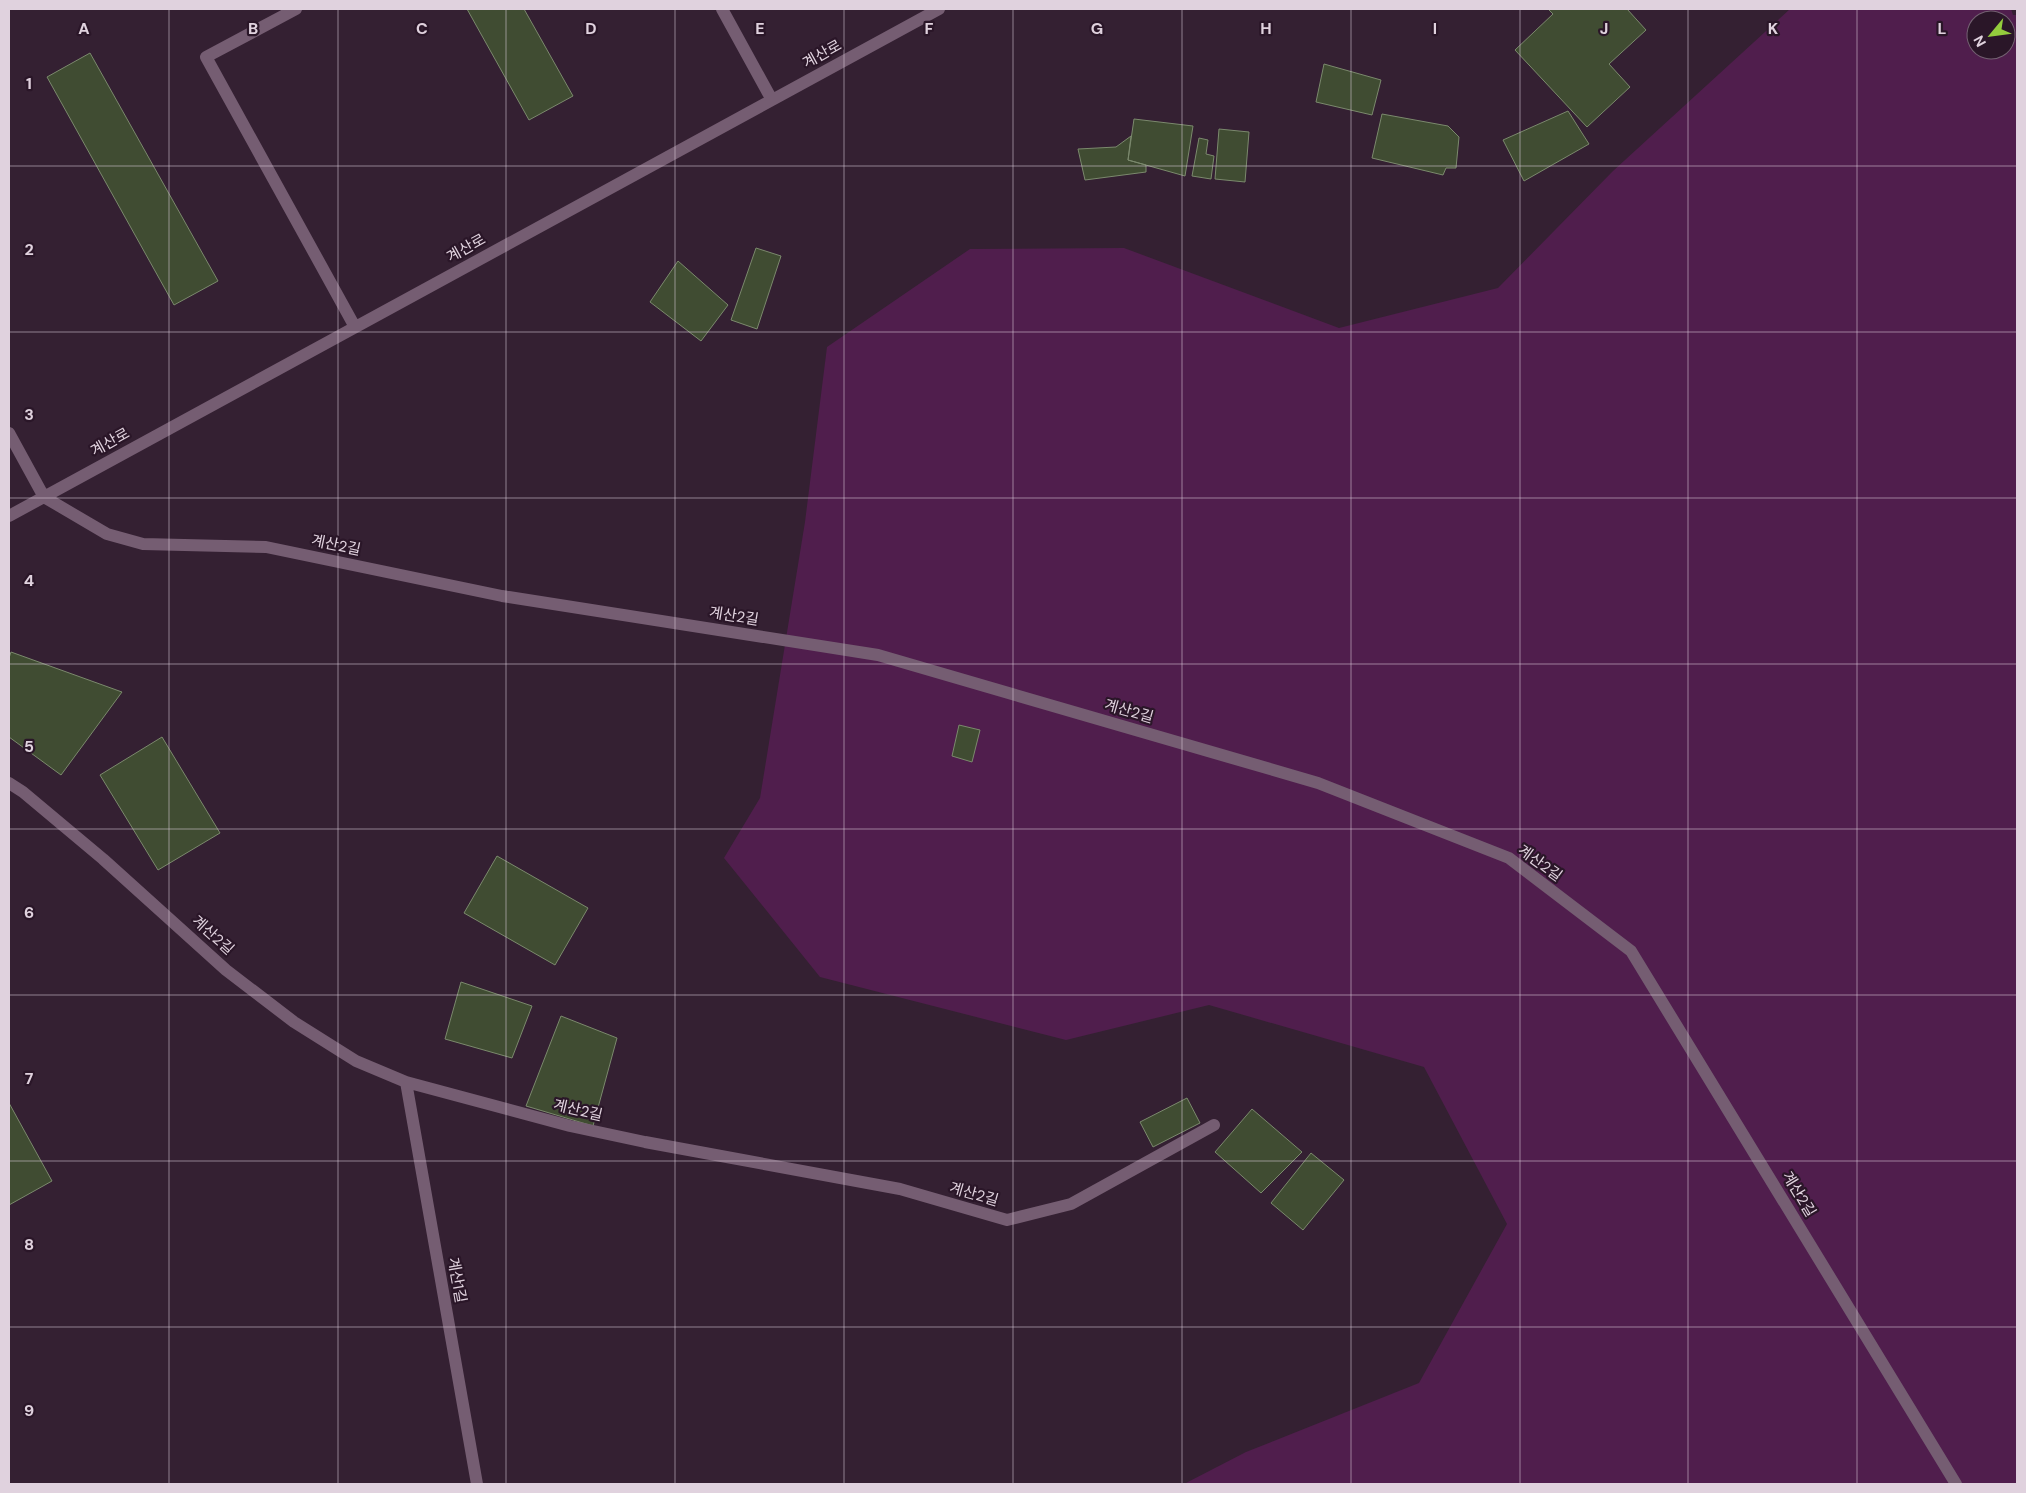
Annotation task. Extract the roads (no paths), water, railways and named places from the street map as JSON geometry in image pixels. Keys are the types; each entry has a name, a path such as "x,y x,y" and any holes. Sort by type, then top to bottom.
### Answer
{"street":[{"path":"296,9 206,57 355,327"},
{"path":"722,9 772,100"},
{"name":"계산로","path":"9,516 939,9"},
{"name":"계산2길","path":"9,433 44,496 107,534 143,544 266,547 502,596 878,654 1318,783 1509,858 1631,952 1956,1484"},
{"name":"계산2길","path":"9,784 23,792 103,859 226,970 294,1022 356,1061 406,1082 570,1126 645,1142 900,1189 1007,1220 1071,1204 1214,1125"},
{"name":"계산1길","path":"406,1082 476,1484"}]}
